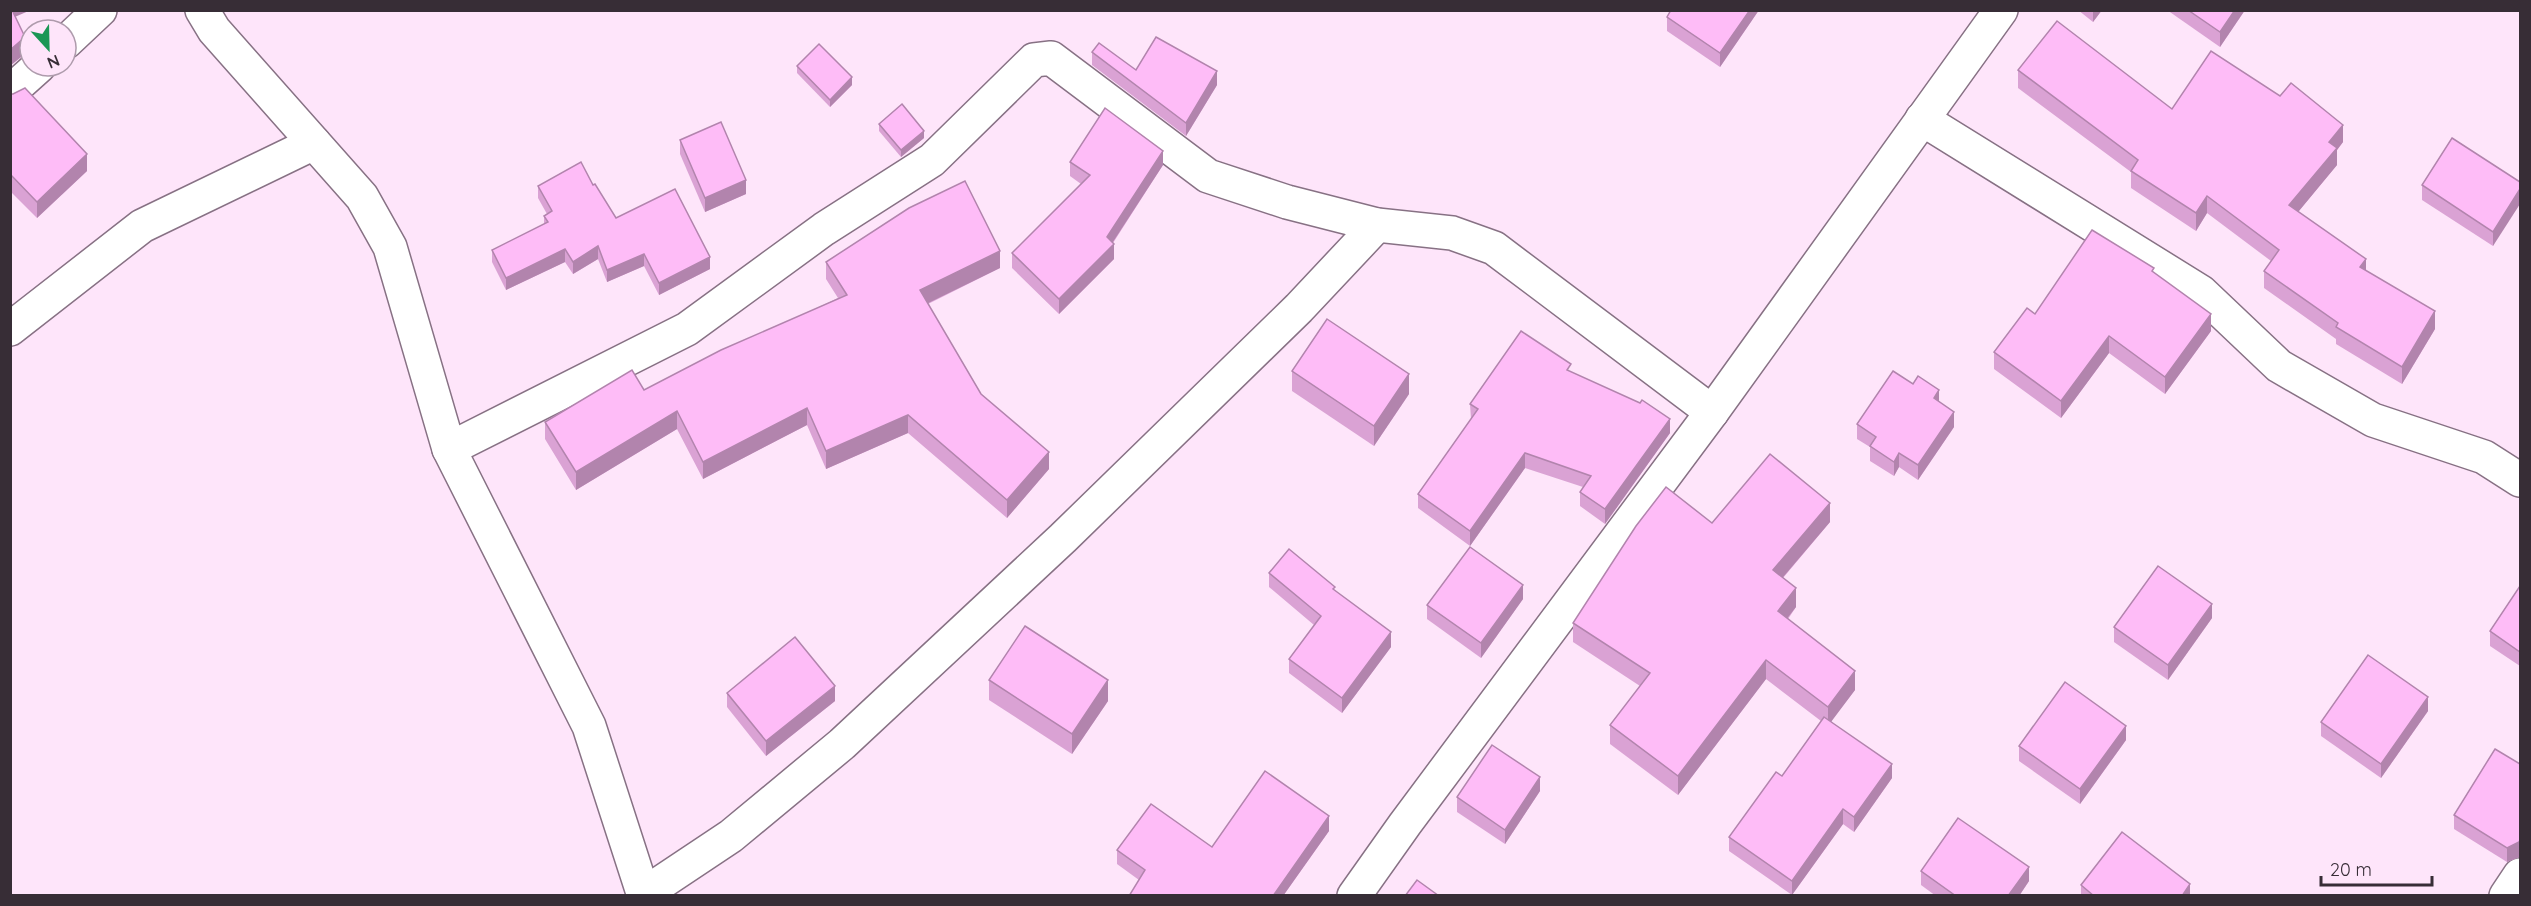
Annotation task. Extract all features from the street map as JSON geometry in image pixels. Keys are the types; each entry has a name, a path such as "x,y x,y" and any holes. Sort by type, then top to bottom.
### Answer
{"street":[{"path":"78,31 100,10"},
{"path":"202,10 214,30 362,197 390,247 449,448 589,726 644,895 731,836 842,744 1097,505 1299,308 1377,225"},
{"path":"1354,896 1412,814 1712,412 2001,10"},
{"path":"449,448 687,328 824,229 932,160 1034,60 1051,58 1208,176 1287,202 1377,225 1452,233 1494,248 1712,412"},
{"path":"10,92 26,78"},
{"path":"1922,119 2201,292 2279,366 2373,420 2484,457 2520,480"},
{"path":"10,329 142,226 314,143"},
{"path":"2506,896 2520,875"}],"building":[{"path":"10,10 12,10 18,22 18,43 10,50"},
{"path":"1671,10 1750,10 1720,53 1667,17"},
{"path":"2188,10 2235,10 2220,32"},
{"path":"2057,21 2172,109 2211,51 2280,96 2291,83 2343,125 2329,142 2337,148 2289,205 2366,259 2360,267 2435,311 2402,367 2336,327 2338,323 2264,271 2279,250 2207,196 2196,213 2131,171 2138,160 2018,70"},
{"path":"1156,37 1217,71 1186,123 1092,52 1099,43 1136,70"},
{"path":"819,44 852,77 830,100 797,66"},
{"path":"25,88 87,154 37,202 10,174 10,94"},
{"path":"902,104 924,131 901,150 879,124"},
{"path":"1105,108 1163,151 1107,237 1114,244 1059,299 1012,253 1090,175 1070,162"},
{"path":"721,122 746,180 705,198 680,140"},
{"path":"2452,138 2520,182 2520,189 2493,232 2422,185"},
{"path":"581,162 593,185 595,184 616,218 675,189 710,257 659,283 644,254 607,270 598,246 573,262 565,249 506,278 492,250 548,222 544,216 552,211 538,186"},
{"path":"965,181 1000,251 920,290 981,394 1049,452 1007,500 908,415 826,451 807,408 703,462 677,411 576,472 545,422 632,370 644,390 721,350 847,295 826,262 909,208"},
{"path":"2092,230 2154,268 2152,271 2211,314 2165,377 2109,336 2061,401 1994,352 2027,308 2035,314"},
{"path":"1327,319 1409,374 1374,426 1292,371"},
{"path":"1521,331 1571,364 1567,370 1640,403 1642,400 1670,419 1605,509 1580,492 1591,476 1525,453 1470,531 1418,494 1478,409 1470,404"},
{"path":"1893,371 1913,384 1918,376 1939,390 1934,398 1954,412 1918,465 1899,453 1894,462 1870,446 1876,437 1857,424"},
{"path":"1770,454 1830,503 1773,570 1796,588 1778,611 1855,671 1828,707 1766,660 1678,776 1610,725 1650,673 1573,623 1636,526 1666,487 1712,523"},
{"path":"1470,547 1523,585 1481,643 1427,605"},
{"path":"1289,549 1335,587 1333,589 1391,632 1342,698 1289,659 1321,616 1269,573"},
{"path":"2158,566 2212,604 2168,665 2114,627"},
{"path":"2520,586 2520,652 2490,631"},
{"path":"1025,626 1108,680 1072,734 989,680"},
{"path":"795,637 835,686 766,741 727,693"},
{"path":"2368,655 2428,697 2381,764 2321,722"},
{"path":"2065,682 2126,726 2080,789 2019,746"},
{"path":"1824,717 1892,764 1854,817 1843,809 1792,881 1729,837 1776,772 1782,776"},
{"path":"1492,745 1540,777 1505,830 1457,797"},
{"path":"2495,749 2520,764 2520,840 2507,848 2454,815"},
{"path":"1265,771 1329,816 1273,896 1129,896 1145,870 1117,850 1151,804 1212,847"},
{"path":"1958,818 2029,867 2008,896 1956,896 1921,871"},
{"path":"2122,832 2190,884 2182,896 2094,896 2081,885"},
{"path":"1417,880 1439,896 1405,896"}]}
